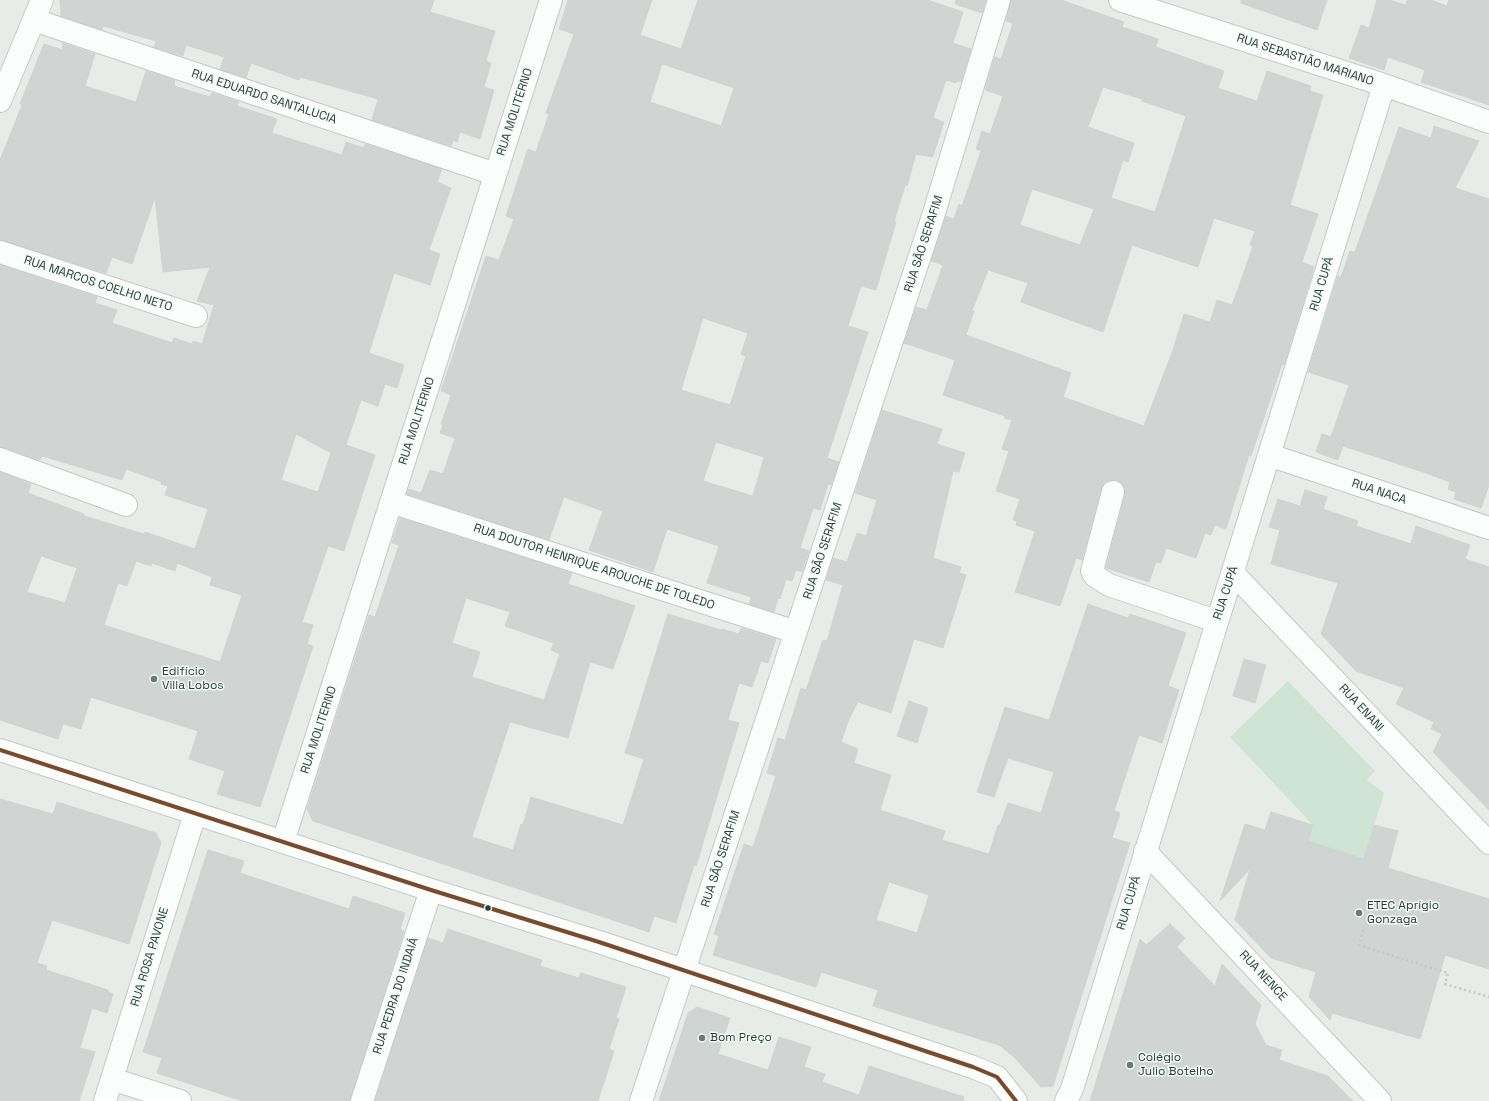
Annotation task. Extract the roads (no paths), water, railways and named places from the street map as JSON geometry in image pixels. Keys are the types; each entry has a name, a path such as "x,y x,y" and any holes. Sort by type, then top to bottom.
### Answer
{"street":[{"path":"0,101 42,0"},
{"name":"RUA MOLITERNO","path":"283,842 551,0"},
{"name":"RUA SÃO SERAFIM","path":"641,1101 932,221 999,0"},
{"name":"RUA SEBASTIÃO MARIANO","path":"1120,0 1384,85 1489,122"},
{"name":"RUA EDUARDO SANTALUCIA","path":"34,20 495,174"},
{"name":"RUA CUPÁ","path":"1066,1101 1072,1089 1216,621 1233,572 1384,85"},
{"name":"RUA MARCOS COELHO NETO","path":"0,252 196,316"},
{"name":"RUA NACA","path":"1269,455 1489,528"},
{"path":"0,459 126,505"},
{"path":"1113,492 1092,570 1095,576 1109,585 1216,621"},
{"name":"RUA DOUTOR HENRIQUE AROUCHE DE TOLEDO","path":"391,502 796,632"},
{"name":"RUA ENANI","path":"1233,572 1489,843"},
{"path":"0,750 431,890 599,942 972,1067 997,1077 1016,1101"},
{"name":"RUA ROSA PAVONE","path":"105,1101 195,814"},
{"name":"RUA NENCE","path":"1145,851 1380,1101"},
{"name":"RUA PEDRA DO INDAIÁ","path":"362,1101 431,890"},
{"path":"112,1079 180,1101"}],"place":[{"name":"Edifício Villa Lobos","path":"154,679"},
{"name":"ETEC Aprígio Gonzaga","path":"1359,913"},
{"name":"Bom Preço","path":"702,1038"},
{"name":"Colégio Julio Botelho","path":"1130,1065"}]}
